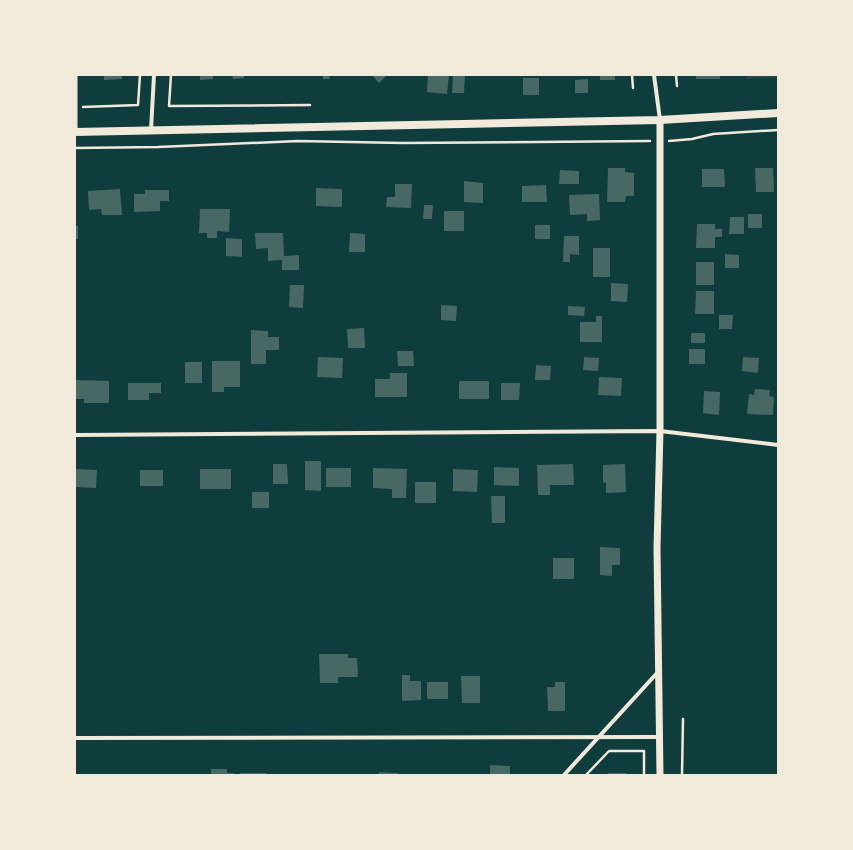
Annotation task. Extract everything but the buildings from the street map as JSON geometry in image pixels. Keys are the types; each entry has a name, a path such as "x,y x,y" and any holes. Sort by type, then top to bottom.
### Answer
{"main road":[{"path":"75,132 660,120 778,113"}],"street":[{"path":"151,131 154,75"},
{"path":"654,75 660,120 660,432 657,548 660,775"},
{"path":"75,435 660,432 778,445"},
{"path":"564,775 659,671"},
{"path":"75,738 660,737"}],"lane":[{"path":"75,132 76,75"}],"path":[{"path":"76,107 138,105 140,75"},
{"path":"171,75 169,106 310,105"},
{"path":"632,75 633,88"},
{"path":"676,75 677,86"},
{"path":"75,148 158,147 298,141 402,144 660,141 692,139 714,134 778,130"},
{"path":"682,775 683,719"},
{"path":"586,775 609,751 644,751 644,775"}],"shaded area":[{"path":"746,75 778,75 778,78 746,79"}]}
